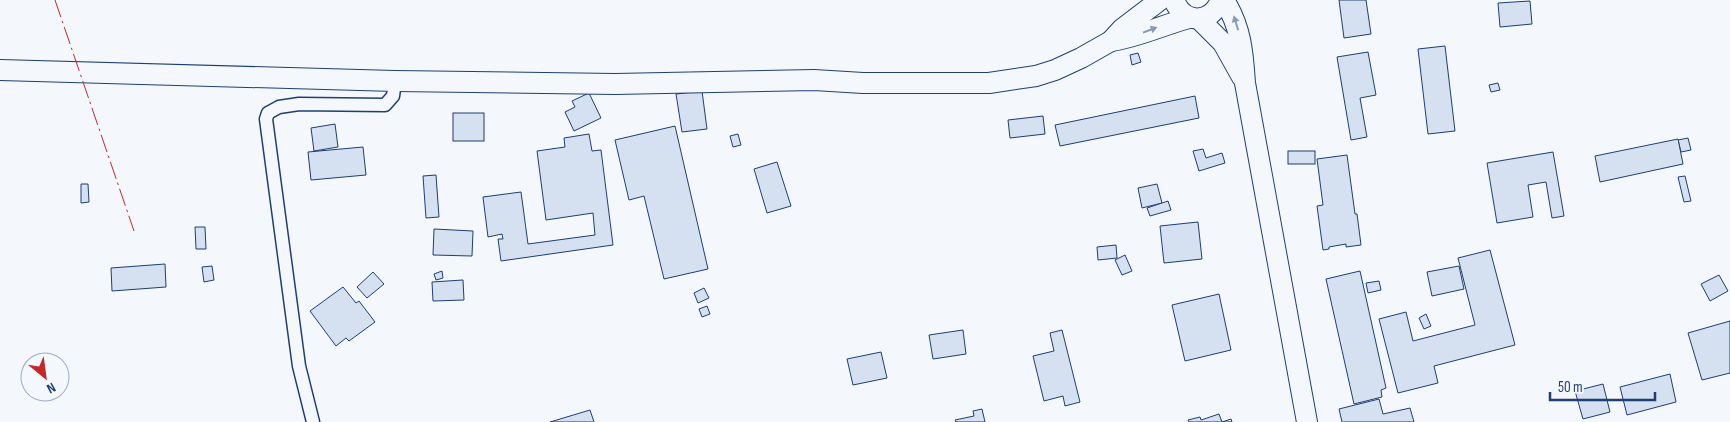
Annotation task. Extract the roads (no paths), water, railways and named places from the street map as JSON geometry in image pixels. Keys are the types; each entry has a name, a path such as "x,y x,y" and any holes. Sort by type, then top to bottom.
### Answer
{"main road":[{"path":"1111,41 1122,29 1160,0"},
{"path":"1174,0 1182,13 1194,18 1223,43 1245,83"},
{"path":"0,70 395,81 615,84 814,80 863,83 989,83 1036,76 1055,70 1111,41 1129,38 1159,27 1207,16 1223,0 1237,22 1243,51 1245,83 1307,422"}],"street":[{"path":"313,422 296,348 266,119 268,113 279,107 299,104 385,105 392,96 395,81"}]}
